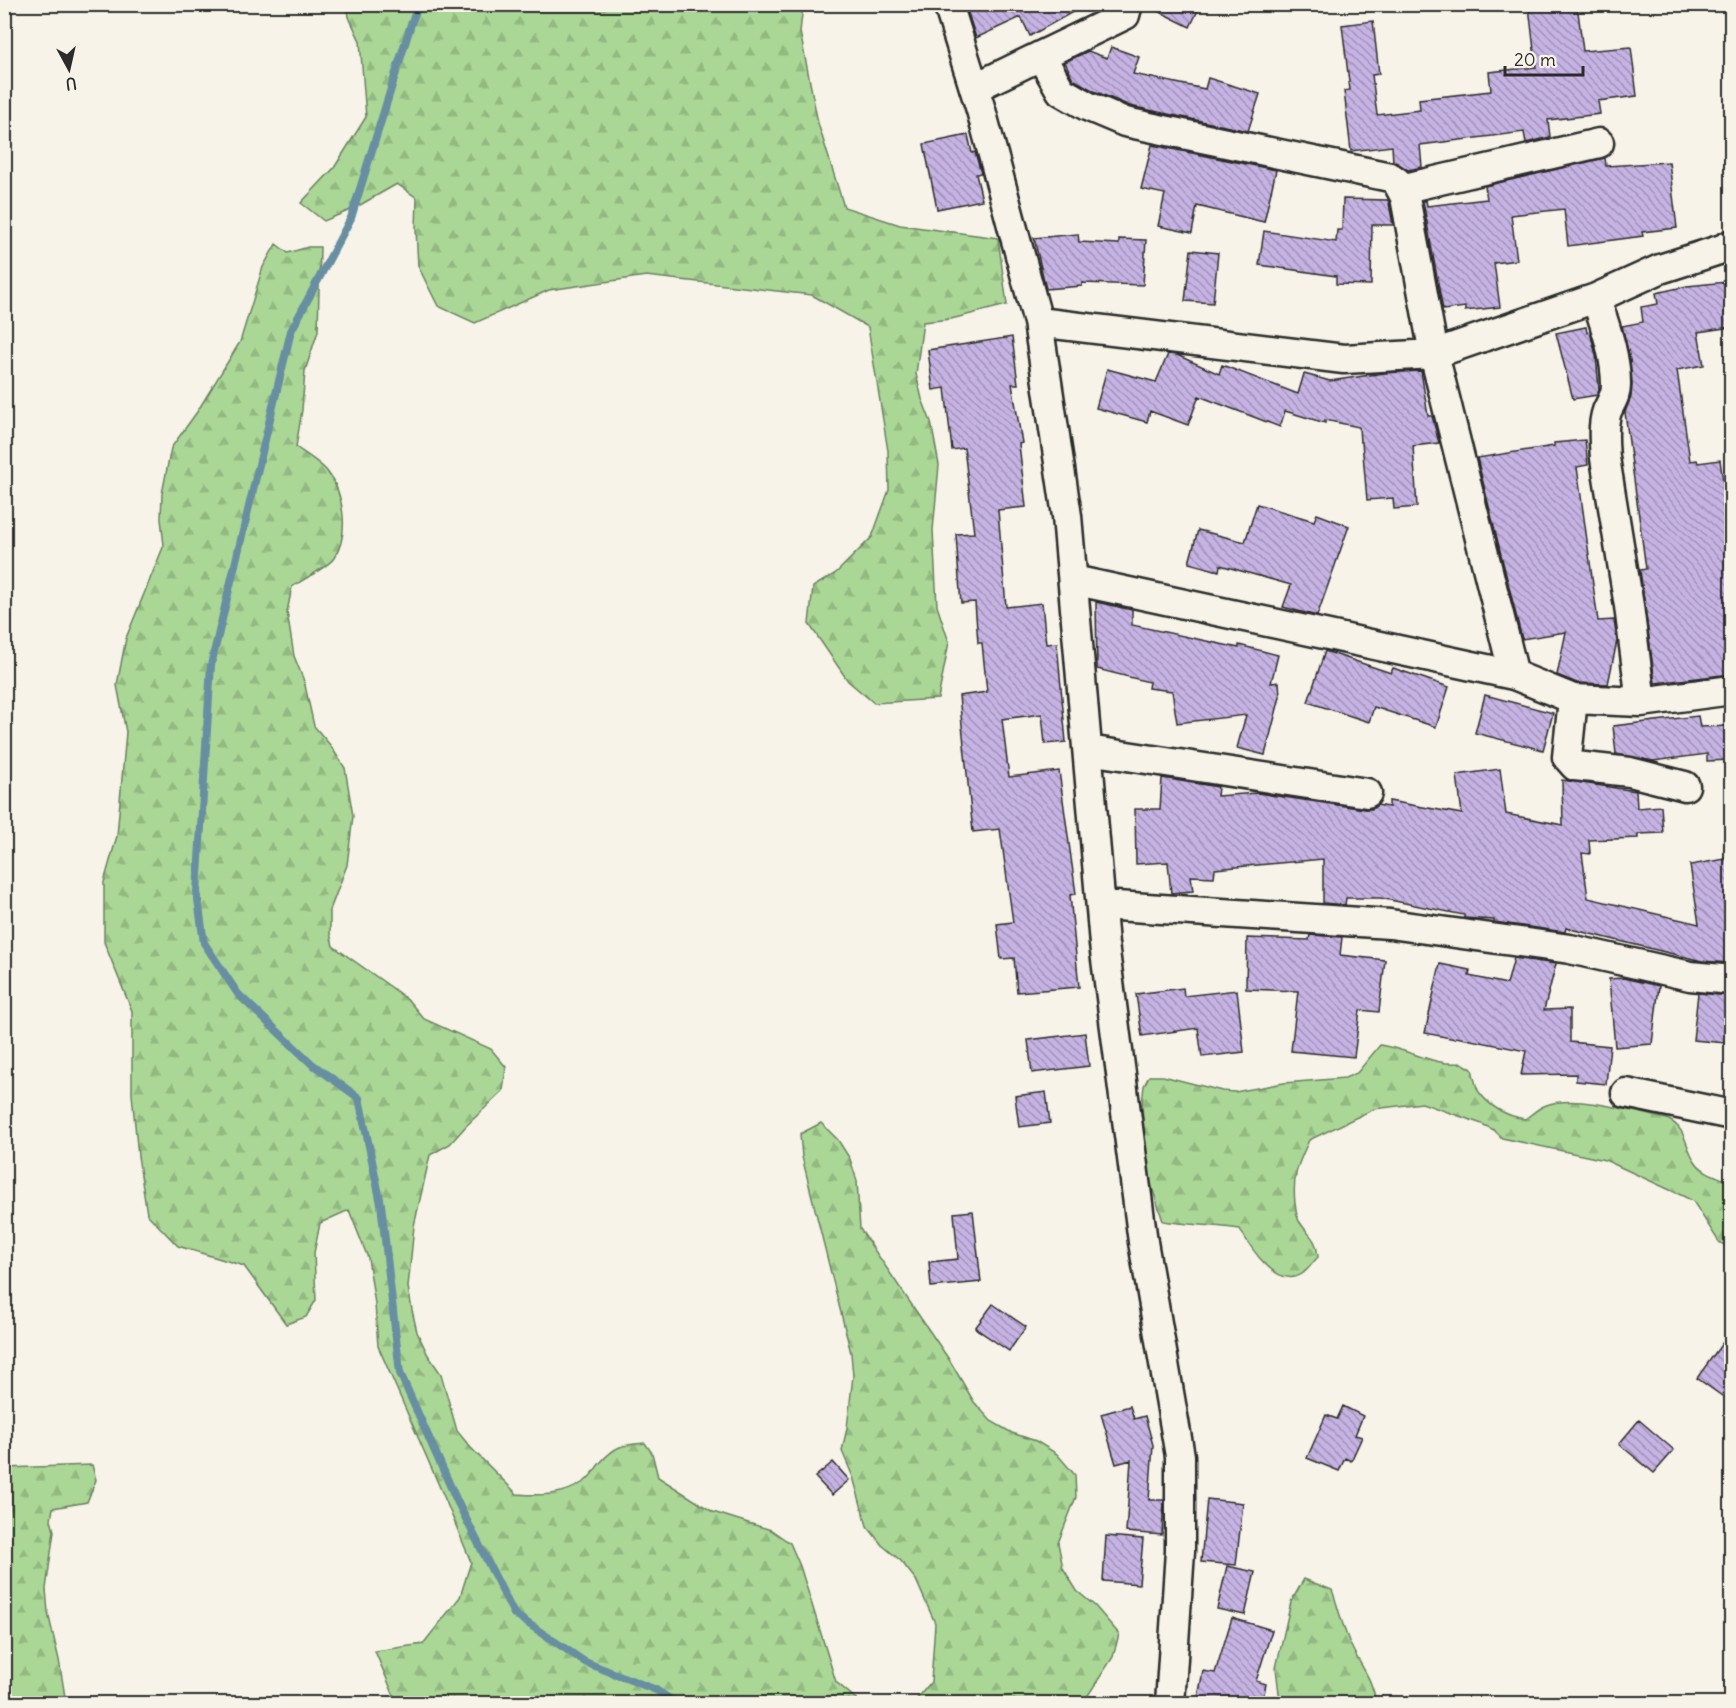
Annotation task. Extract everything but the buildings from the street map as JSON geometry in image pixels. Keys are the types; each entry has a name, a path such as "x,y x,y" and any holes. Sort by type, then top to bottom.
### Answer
{"street":[{"path":"948,4 1012,220 1038,322 1067,516 1104,944 1143,1242 1180,1456 1180,1551 1170,1704"},
{"path":"974,88 1125,15 1128,4"},
{"path":"1041,56 1061,90 1087,106 1125,122 1390,177 1401,189 1405,197 1434,354 1514,675"},
{"path":"1401,189 1599,143"},
{"path":"1038,322 1344,359 1434,354 1596,298 1660,269 1731,244"},
{"path":"1596,298 1614,360 1616,386 1614,400 1607,413 1604,436 1605,458 1629,606 1641,702"},
{"path":"1073,580 1514,675 1573,699 1641,702 1731,690"},
{"path":"1573,699 1566,757 1575,766 1630,772 1684,786"},
{"path":"1088,750 1367,793"},
{"path":"1101,904 1390,924 1570,949 1690,976 1731,980"},
{"path":"1626,1094 1731,1115"}],"green space":[{"path":"347,5 803,5 800,32 818,123 844,207 900,225 998,238 1007,305 951,319 923,322 916,374 931,422 939,465 933,530 937,606 949,642 938,699 874,703 848,681 809,624 813,587 836,573 872,537 889,490 888,451 868,327 812,295 646,276 549,290 475,323 438,306 418,266 417,198 397,184 353,209 324,221 301,203 334,168 366,117 360,41 349,17"},
{"path":"276,244 288,253 308,247 320,247 318,331 305,371 296,447 326,470 337,490 343,513 342,537 334,558 292,587 287,612 294,656 304,681 314,726 345,768 353,816 347,865 330,910 330,933 333,946 409,1001 424,1019 491,1049 506,1067 503,1091 450,1144 430,1155 414,1226 408,1287 417,1332 428,1355 441,1374 457,1431 517,1494 544,1495 569,1490 587,1479 615,1449 625,1445 645,1443 652,1453 658,1477 713,1512 771,1530 790,1543 800,1566 836,1682 861,1703 397,1703 375,1651 423,1644 460,1597 471,1562 378,1346 368,1258 349,1210 320,1223 314,1253 316,1300 306,1317 286,1324 244,1266 178,1246 147,1214 132,1094 132,1011 104,942 104,882 117,836 126,732 117,685 126,638 164,545 161,519 162,494 171,448 197,412 240,342 263,267"},
{"path":"1380,1045 1431,1060 1462,1063 1472,1069 1478,1090 1488,1102 1499,1110 1518,1118 1525,1119 1544,1106 1571,1102 1622,1108 1667,1119 1682,1132 1691,1155 1702,1169 1731,1182 1731,1249 1719,1242 1693,1201 1683,1196 1605,1160 1502,1138 1494,1130 1482,1124 1422,1103 1374,1109 1309,1140 1297,1170 1294,1185 1295,1203 1298,1219 1314,1241 1318,1257 1302,1274 1293,1277 1274,1272 1257,1255 1240,1229 1163,1221 1146,1169 1142,1104 1144,1086 1149,1076 1163,1076 1222,1091 1235,1092 1284,1083 1345,1078 1357,1073"},
{"path":"821,1123 838,1140 850,1159 857,1181 860,1229 950,1361 974,1402 991,1421 1012,1433 1036,1441 1057,1454 1075,1475 1076,1497 1058,1543 1063,1568 1077,1591 1095,1606 1119,1634 1113,1657 1085,1700 1080,1703 908,1703 916,1700 931,1682 935,1623 916,1580 867,1526 853,1477 842,1451 853,1376 851,1353 802,1157 800,1134"},
{"path":"92,1465 96,1480 87,1502 53,1508 51,1520 54,1531 46,1589 48,1613 66,1703 5,1703 5,1468"},
{"path":"1304,1579 1332,1590 1346,1634 1370,1681 1376,1703 1282,1703 1276,1668 1291,1602"},
{"path":"1495,1697 1573,1702 1574,1703 1462,1703"}],"waterway":[{"path":"419,4 351,218 291,331 211,665 197,892 204,943 238,994 312,1064 359,1098 381,1204 400,1373 457,1501 514,1614 585,1662 656,1690 678,1704"}]}
